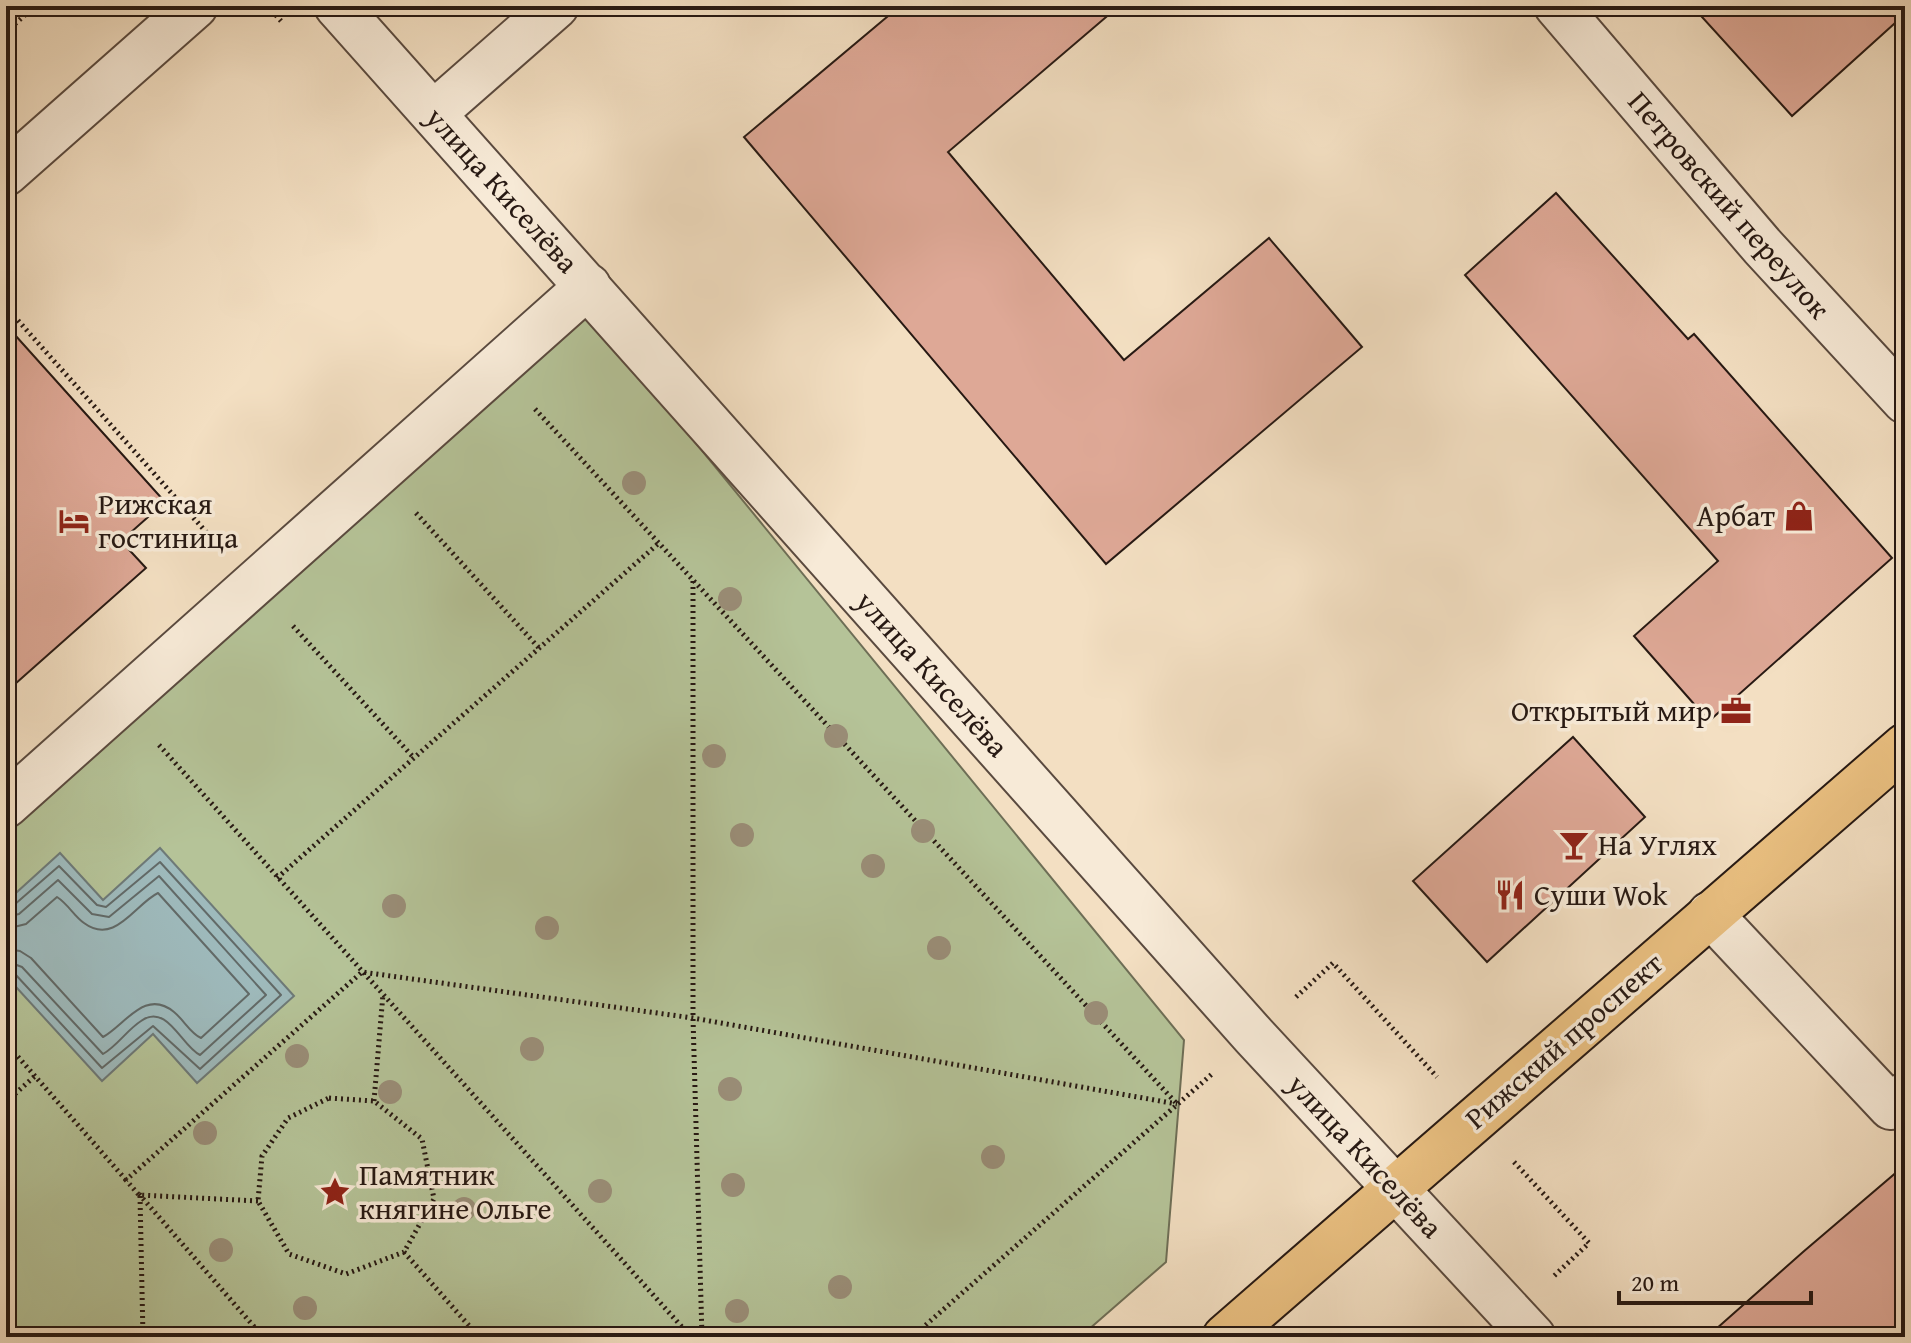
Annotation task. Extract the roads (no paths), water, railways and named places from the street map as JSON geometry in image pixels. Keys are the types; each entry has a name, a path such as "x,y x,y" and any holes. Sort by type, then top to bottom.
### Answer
{"main road":[{"name":"Рижский проспект","path":"1225,1337 1905,746"}],"street":[{"path":"20,175 195,6"},
{"name":"улица Киселёва","path":"337,6 1244,1025 1533,1337"},
{"path":"434,113 556,6"},
{"name":"Петровский переулок","path":"1557,6 1762,246 1905,401"},
{"path":"6,805 588,286"},
{"path":"1710,914 1900,1114"}],"water":[{"path":"160,848 294,996 197,1083 153,1034 102,1081 6,976 6,902 60,853 103,900"}],"place":[{"name":"Арбат","path":"1799,516"},
{"name":"Рижская гостиница","path":"74,521"},
{"name":"Открытый мир","path":"1736,711"},
{"name":"На Углях","path":"1574,845"},
{"name":"Суши Wok","path":"1510,895"},
{"name":"Памятник княгине Ольге","path":"335,1192"}]}
